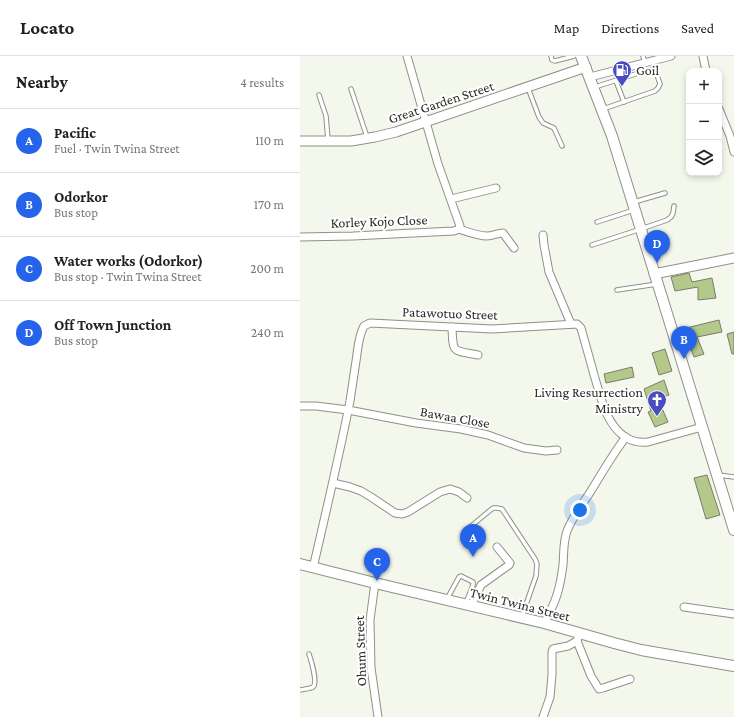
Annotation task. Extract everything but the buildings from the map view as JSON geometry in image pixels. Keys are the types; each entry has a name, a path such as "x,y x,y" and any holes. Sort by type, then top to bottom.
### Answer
{"main road":[{"path":"581,56 612,136 716,475 731,510 734,530"},
{"name":"Twin Twina Street","path":"300,564 544,623 578,637 641,650 734,666"}],"street":[{"path":"407,56 438,164 460,226 459,229"},
{"path":"590,77 644,59 671,56"},
{"path":"703,56 705,68"},
{"name":"Great Garden Street","path":"300,140 351,140 396,132 586,67"},
{"path":"722,116 730,136 734,152"},
{"path":"450,199 496,188"},
{"name":"Korley Kojo Close","path":"300,237 454,231 459,229 487,236 494,236 499,233 503,233 514,248"},
{"path":"543,235 549,272 570,324 577,324 581,328 603,403 607,414 618,432 633,441 640,443 702,427"},
{"path":"654,274 734,258"},
{"name":"Patawotuo Street","path":"313,568 333,483 353,386 358,344 361,331 364,326 370,323 492,329 570,324"},
{"path":"452,327 453,343 456,351 478,355"},
{"name":"Bawaa Close","path":"300,406 316,406 348,410 416,423 461,429 488,435 524,448 546,451 557,450"},
{"path":"544,623 553,608 558,593 561,580 564,543 567,531 578,511 626,437"},
{"path":"333,483 360,491 395,513 402,514 408,512 440,492 450,489 460,492 467,498"},
{"path":"468,605 481,585 509,565 510,563 497,547"},
{"name":"Ohum Street","path":"375,583 370,620 371,668 378,717"},
{"path":"684,607 734,614"},
{"path":"543,717 550,697 553,649 568,646 578,637 588,669 597,687 603,688 630,678"}],"lane":[{"path":"551,56 552,60 555,61 574,56"},
{"path":"594,88 648,70 653,70 656,72 660,84 654,91 602,109"},
{"path":"616,81 624,102"},
{"path":"528,87 539,117 543,123 554,128 562,146"},
{"path":"351,89 367,138"},
{"path":"319,94 326,116 328,140"},
{"path":"597,222 665,193"},
{"path":"592,245 667,220 673,213 674,206"},
{"path":"617,290 658,284"},
{"path":"716,475 734,477"},
{"path":"470,526 493,508 502,509 535,558 537,564 536,576 522,618"},
{"path":"447,600 459,577 461,576 473,582 468,605"},
{"path":"300,690 313,687 315,685 315,678 309,654"}],"place":[{"name":"Goil","path":"622,87"},
{"name":"Off Town Junction","path":"657,263"},
{"name":"Odorkor","path":"684,359"},
{"name":"Living Resurrection Ministry","path":"657,417"},
{"name":"Pacific","path":"473,557"},
{"name":"Water works (Odorkor)","path":"377,581"}]}
